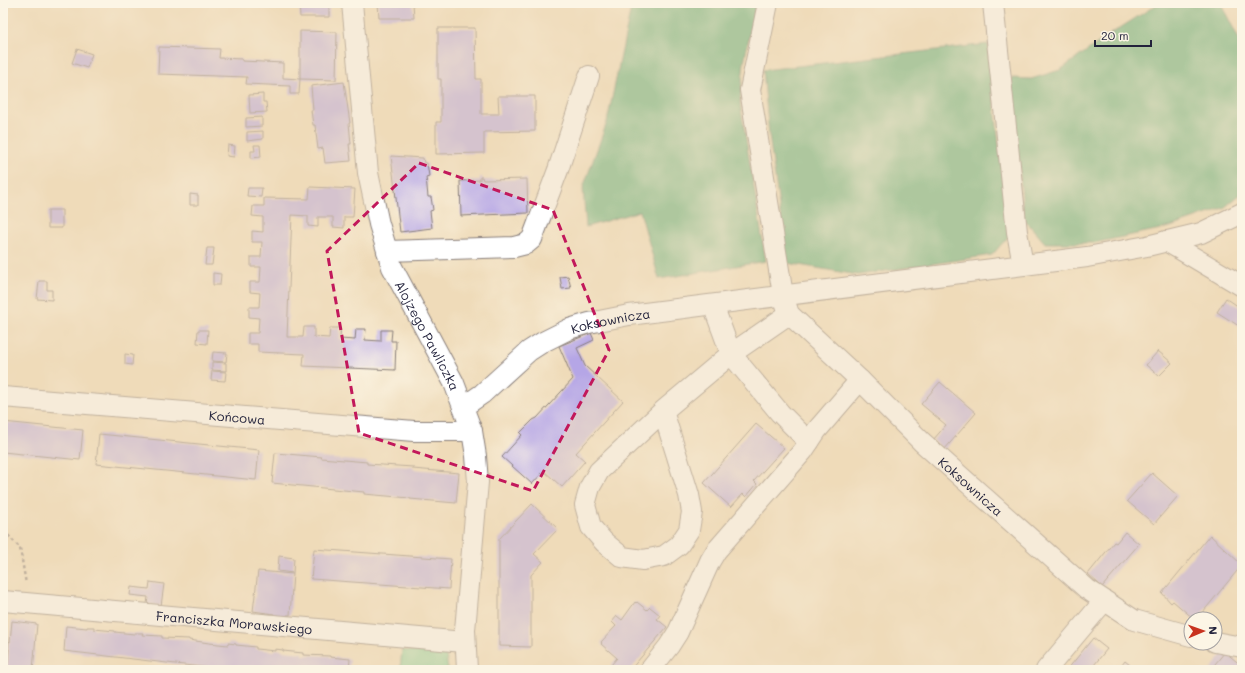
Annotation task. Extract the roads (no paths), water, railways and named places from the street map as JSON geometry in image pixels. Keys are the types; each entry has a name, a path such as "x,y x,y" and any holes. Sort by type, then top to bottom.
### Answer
{"street":[{"name":"Alojzego Pawliczka","path":"352,3 368,173 378,224 392,267 454,383 472,431 478,482 464,642 467,670"},
{"path":"663,411 689,495 692,512 689,530 679,546 664,556 643,560 622,557 604,542 591,527 585,505 590,487 599,471 663,411 731,354 788,314 750,90 768,3"},
{"path":"993,3 1017,232 1023,265"},
{"path":"387,251 514,247 526,244 532,238 558,170 589,76"},
{"name":"Koksownicza","path":"463,407 482,394 529,351 569,329 589,323 629,315 1087,257 1201,233 1242,213"},
{"path":"1166,241 1242,286"},
{"path":"714,305 731,354 780,413 809,442"},
{"name":"Koksownicza","path":"788,314 860,380 922,442 1087,589 1134,620 1183,634"},
{"path":"650,670 675,637 716,550 803,451 817,430 860,380"},
{"name":"Końcowa","path":"3,397 414,431 472,431"},
{"name":"Franciszka Morawskiego","path":"3,601 464,642"},
{"path":"1046,670 1104,601"},
{"path":"1223,643 1242,647"}]}
